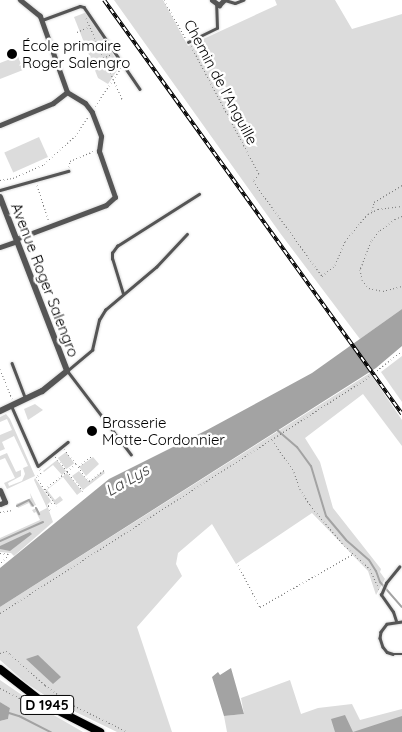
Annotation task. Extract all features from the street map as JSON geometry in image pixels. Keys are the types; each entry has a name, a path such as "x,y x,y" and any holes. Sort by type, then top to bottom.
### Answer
{"main road":[{"name":"D 1945","path":"0,670 45,704 100,732"}],"street":[{"path":"0,247 106,205 114,200 114,193 99,150 101,136 89,107 67,92 42,20 20,0"},
{"path":"212,0 216,5 220,5 225,0"},
{"path":"0,125 53,103 67,92"},
{"name":"Avenue Roger Salengro","path":"0,197 67,371"},
{"path":"0,411 45,389 67,371"},
{"path":"0,490 5,502 0,504"}],"lane":[{"path":"225,0 235,3 243,0"},
{"path":"188,42 217,28 216,5"},
{"path":"42,20 80,6 84,7 140,89"},
{"path":"0,190 36,182 68,171"},
{"path":"123,294 112,259 112,253 117,246 199,194"},
{"path":"131,455 67,371 92,350 99,320 105,310 156,267 187,234"},
{"path":"12,363 26,399"},
{"path":"13,405 38,466 68,442"},
{"path":"396,621 382,592 386,583 399,567"},
{"path":"402,622 396,621 385,626 380,635 383,647 390,653 402,654"}],"path":[{"name":"Chemin de l'Anguille","path":"164,0 259,174 253,182 322,276 334,265 344,241 372,211"},
{"path":"84,7 89,27 122,99"},
{"path":"77,32 96,23"},
{"path":"90,63 115,53"},
{"path":"93,109 123,66"},
{"path":"0,180 13,178 44,164 75,136 88,116"},
{"path":"68,171 70,161 99,150"},
{"path":"36,182 51,226"},
{"path":"402,185 374,202 372,211 402,206"},
{"path":"402,216 395,219 375,236 367,249 360,269 362,280 369,288 383,291 402,286"},
{"path":"0,613 363,381 402,351"},
{"path":"0,369 13,405"},
{"path":"272,439 294,472 300,489 310,505 370,569 382,592"},
{"path":"64,448 89,481 104,470"},
{"path":"55,456 82,490"},
{"path":"78,467 92,456"},
{"path":"45,489 76,464"},
{"path":"41,473 36,477 56,506"},
{"path":"50,510 48,504 52,501"},
{"path":"0,512 13,509 11,506"},
{"path":"0,553 9,554 0,564"},
{"path":"238,565 260,607 354,554"},
{"path":"0,653 6,652 10,654 50,689 77,708 128,732"},
{"path":"0,688 32,706 36,703"}],"shaded area":[{"path":"114,0 163,0 188,46 277,5 275,0 335,0 352,29 402,14 402,309 360,339 280,233"},
{"path":"87,12 120,66 108,84 98,78 74,17"},
{"path":"18,56 23,70 0,79 0,63"},
{"path":"39,137 48,157 13,173 4,152"},
{"path":"402,356 402,402 381,372"},
{"path":"370,373 402,420 402,446 363,394 305,438 320,462 333,508 381,569 380,572 385,579 376,595 368,571 312,513 236,564 212,524 178,553 176,564 182,576 137,627 172,732 117,732 55,702 26,683 0,660 0,607"},
{"path":"35,404 43,410 28,420 24,409"},
{"path":"6,414 10,419 35,476 7,489 4,483 15,478 5,458 0,460 0,456 7,453 16,472 21,470 21,476 8,483 9,486 22,481 25,474 23,468 28,466 14,436 2,442 5,449 0,451 0,435 12,430 7,419 0,422 0,417"},
{"path":"66,452 74,463 66,469 58,458"},
{"path":"93,457 99,464 86,476 79,467"},
{"path":"57,460 66,471 62,475 53,465 43,471"},
{"path":"79,471 89,482 103,471 105,473 83,490 72,476"},
{"path":"67,473 82,491 77,495 63,477 47,490 55,500 60,496 63,500 56,505 45,491"},
{"path":"35,478 51,501 47,505 53,522 14,556 11,553 0,552 0,538 40,520 36,512 34,513 32,510 37,508 39,512 47,508 34,480"},
{"path":"30,493 36,505 31,507 29,503 18,508 16,504 31,498"},
{"path":"0,680 38,706 83,732 0,732 0,721 8,719 10,708 0,702"},
{"path":"290,680 301,714 318,708 352,704 360,720 402,709 402,732 227,732 224,716 244,714 241,698"}],"water":[{"name":"La Lys","path":"402,309 402,346 376,368 0,607 0,568 109,479 207,430 312,373"},
{"path":"30,532 32,534 10,551 0,549 0,546"},
{"path":"38,655 61,677 53,684 26,659"},
{"path":"231,668 244,714 224,716 212,677 218,672 220,675"},
{"path":"0,702 10,708 8,719 0,721"},
{"path":"345,715 353,732 335,732 331,719"},
{"path":"402,716 402,732 353,732"}],"waterway":[{"path":"276,429 297,447 311,466 326,516 346,540 369,560 380,582 402,607"},
{"path":"17,506 29,500 33,506"},
{"path":"36,508 39,514"},
{"path":"0,541 43,522"},
{"path":"9,713 51,732"}],"railway":[{"path":"104,0 402,414"}],"place":[{"name":"École primaire Roger Salengro","path":"12,54"},
{"name":"Brasserie Motte-Cordonnier","path":"92,431"}]}
